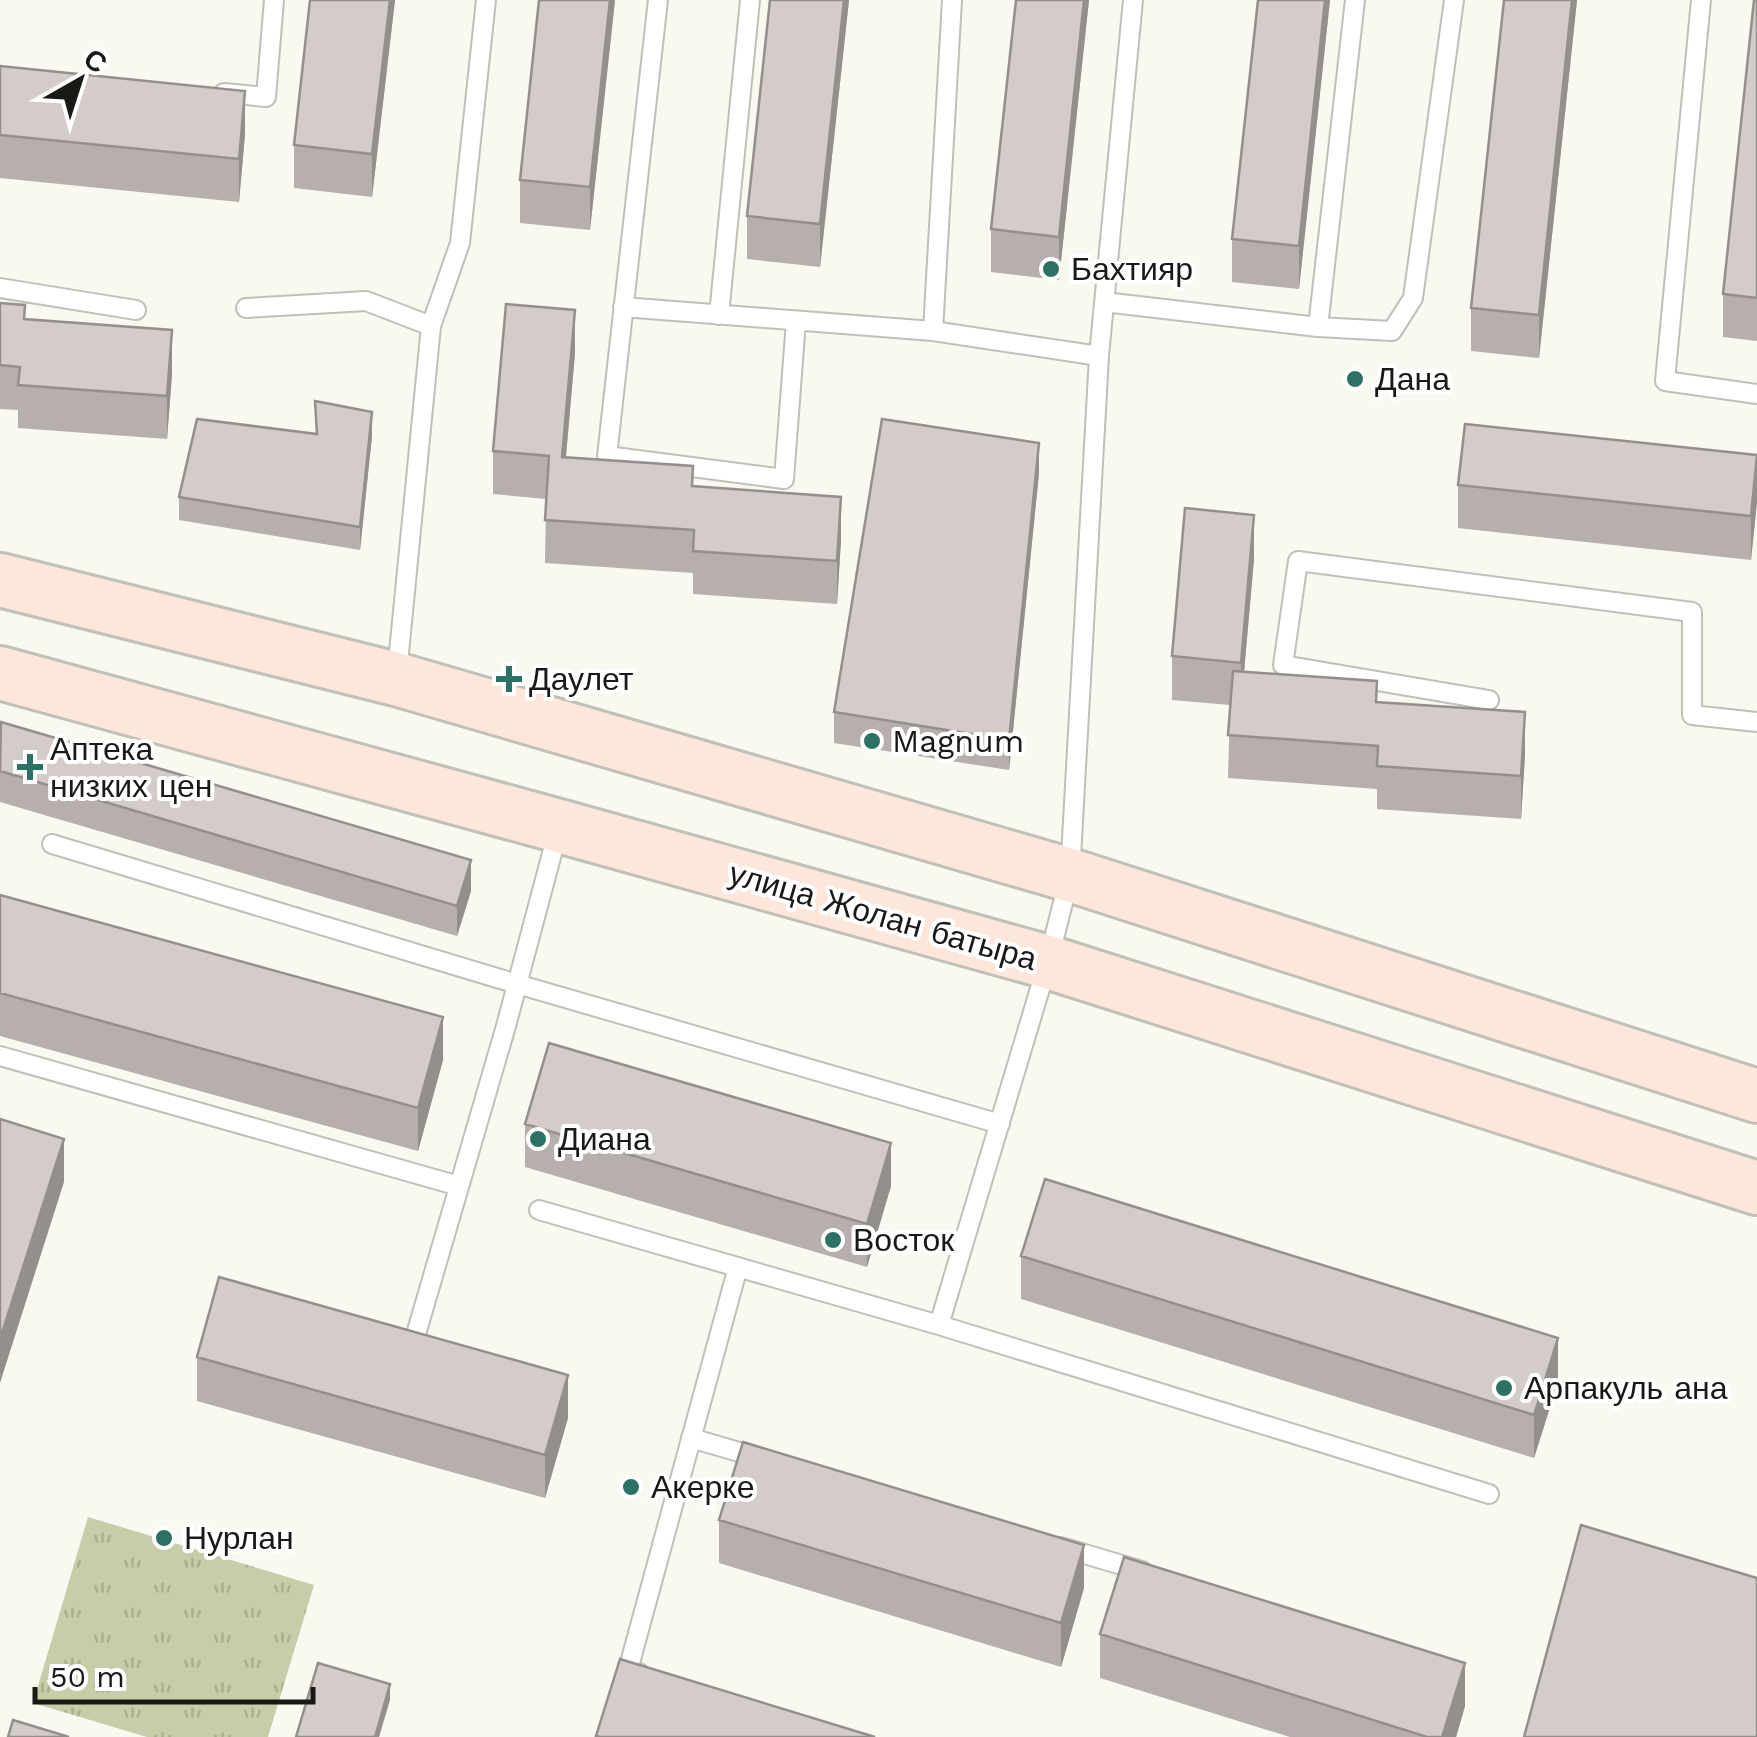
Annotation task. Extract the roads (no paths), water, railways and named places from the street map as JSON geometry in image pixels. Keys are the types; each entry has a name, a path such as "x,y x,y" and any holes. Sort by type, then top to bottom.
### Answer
{"street":[{"path":"0,580 396,678 1070,875 1757,1096"},
{"name":"улица Жолан батыра","path":"0,674 1048,962 1757,1188"}],"lane":[{"path":"209,91 266,97 274,0"},
{"path":"396,678 431,326 460,244 486,0"},
{"path":"658,0 607,456 784,479 796,321"},
{"path":"719,315 750,0"},
{"path":"933,331 952,0"},
{"path":"939,1325 1048,962 1070,875 1099,356 1133,0"},
{"path":"1318,327 1355,0"},
{"path":"1104,302 1318,327 1392,331 1413,298 1454,0"},
{"path":"1701,0 1665,382 1757,394"},
{"path":"0,288 136,310"},
{"path":"246,308 366,301 431,326"},
{"path":"623,307 933,331 1099,356"},
{"path":"1489,700 1283,665 1298,561 1692,612 1692,715 1757,722"},
{"path":"414,1340 559,826"},
{"path":"52,844 1000,1124"},
{"path":"0,1056 459,1186"},
{"path":"538,1210 939,1325 1489,1494"},
{"path":"664,1681 628,1670 738,1267"},
{"path":"692,1438 785,1466"},
{"path":"1048,1543 1160,1577"}],"place":[{"name":"Бахтияр","path":"1051,269"},
{"name":"Дана","path":"1355,379"},
{"name":"Даулет","path":"509,679"},
{"name":"Magnum","path":"872,741"},
{"name":"Аптека низких цен","path":"30,767"},
{"name":"Диана","path":"538,1139"},
{"name":"Восток","path":"833,1240"},
{"name":"Арпакуль ана","path":"1504,1388"},
{"name":"Акерке","path":"631,1487"},
{"name":"Нурлан","path":"164,1538"}]}
